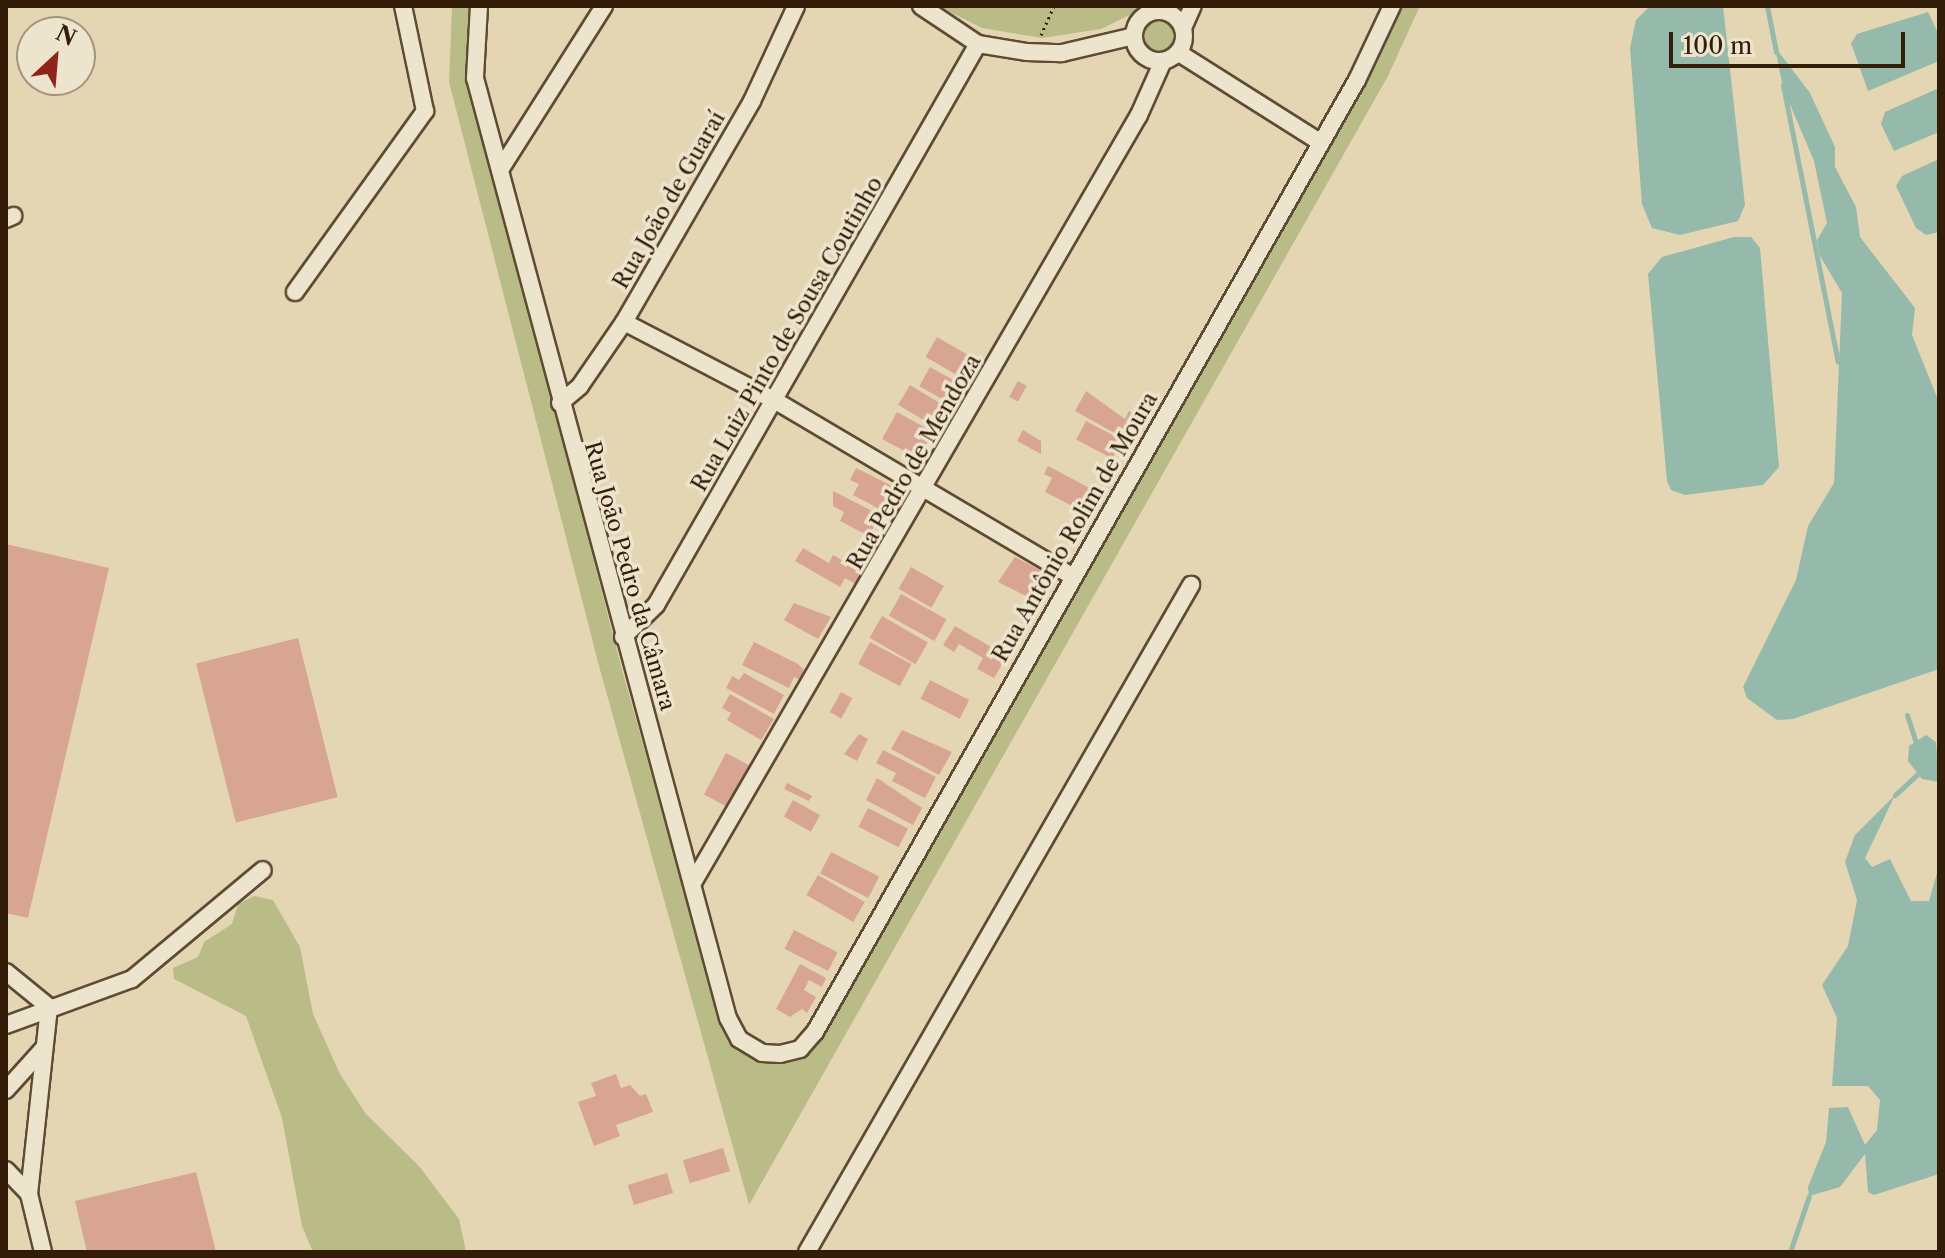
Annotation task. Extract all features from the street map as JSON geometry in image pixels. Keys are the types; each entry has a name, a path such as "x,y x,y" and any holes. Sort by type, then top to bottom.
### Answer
{"street":[{"path":"295,292 425,111 403,6"},
{"name":"Rua João Pedro da Câmara","path":"479,6 475,78 623,637 694,881 728,1018 739,1039 762,1053 780,1054"},
{"path":"500,170 604,6"},
{"name":"Rua João de Guaraí","path":"560,403 580,386 624,322 752,101 796,6"},
{"path":"921,6 978,44 1033,52 1062,53 1134,36"},
{"path":"1179,53 1183,28 1193,6"},
{"name":"Rua Antônio Rolim de Moura","path":"780,1054 800,1049 815,1032 1320,142 1392,6"},
{"path":"1179,53 1163,61 1146,58 1134,36 1140,19 1159,9 1172,14 1183,28"},
{"name":"Rua Luiz Pinto de Sousa Coutinho","path":"623,637 656,605 978,44"},
{"path":"1179,53 1320,142"},
{"name":"Rua Pedro de Mendoza","path":"694,881 924,491 1139,115 1163,61"},
{"path":"624,322 774,400 1072,576"},
{"path":"807,1252 1191,585"},
{"path":"6,1025 132,979 263,870"},
{"path":"6,972 49,1007"},
{"path":"43,1252 29,1194 49,1007"},
{"path":"6,1090 44,1048"},
{"path":"6,1170 29,1194"}],"path":[{"path":"1033,52 1054,6"}],"green space":[{"path":"452,6 470,6 470,82 621,666 723,1029 737,1046 798,1054 1303,186 1400,6 1420,6 1388,76 749,1205 599,666 449,82"},
{"path":"938,6 1148,6 1101,29 1042,38 982,28"},
{"path":"1159,16 1173,22 1179,36 1173,50 1159,56 1145,50 1139,36 1145,22"},
{"path":"254,896 273,900 300,947 313,1014 340,1074 366,1114 419,1166 459,1219 466,1252 313,1252 302,1226 282,1118 246,1016 174,979 173,968 198,957 204,942 232,924 238,904"}],"shaded area":[{"path":"1650,6 1723,6 1745,205 1738,221 1680,235 1652,228 1642,204 1630,48 1636,20"},
{"path":"1928,12 1939,35 1939,61 1868,91 1851,43 1857,34"},
{"path":"1775,47 1810,93 1835,147 1835,167 1856,207 1860,237 1915,308 1912,335 1939,402 1939,669 1793,719 1777,720 1747,698 1743,687 1796,580 1808,526 1834,483 1842,293 1820,256 1817,240 1827,223 1814,161 1783,88"},
{"path":"1939,88 1939,132 1894,151 1881,124 1885,112"},
{"path":"1939,159 1939,232 1926,235 1916,228 1896,186 1902,176"},
{"path":"1734,237 1751,237 1760,248 1779,467 1763,485 1685,495 1671,490 1667,481 1648,274 1662,257"},
{"path":"1926,735 1936,742 1939,782 1922,779 1908,761 1909,746"},
{"path":"1895,795 1865,858 1872,867 1890,859 1911,901 1929,901 1939,866 1939,1174 1874,1195 1868,1192 1865,1154 1840,1187 1809,1196 1808,1187 1826,1142 1829,1108 1848,1107 1865,1145 1877,1130 1880,1100 1868,1086 1832,1086 1837,1018 1822,985 1848,946 1857,900 1845,862 1855,835"}],"building":[{"path":"937,337 981,362 970,382 926,357"},
{"path":"930,367 962,385 952,404 919,386"},
{"path":"1018,381 1027,386 1018,402 1009,397"},
{"path":"910,385 949,408 937,428 898,405"},
{"path":"1086,391 1125,419 1129,411 1140,418 1127,440 1075,411"},
{"path":"897,412 933,432 924,448 918,445 912,455 882,439"},
{"path":"1086,421 1122,440 1112,459 1076,440"},
{"path":"1023,430 1041,441 1041,454 1017,441"},
{"path":"1048,466 1097,492 1086,513 1045,492 1052,478 1044,474"},
{"path":"856,468 892,486 894,500 887,513 853,495 859,484 850,480"},
{"path":"833,491 880,515 869,536 840,521 844,512 833,506"},
{"path":"6,544 109,568 28,918 6,913"},
{"path":"803,548 829,563 833,555 864,573 857,585 845,578 840,587 795,561"},
{"path":"1015,557 1040,570 1037,576 1045,583 1036,601 998,582"},
{"path":"911,567 944,586 931,608 898,589"},
{"path":"901,594 946,619 934,641 889,616"},
{"path":"794,603 831,617 818,639 784,620"},
{"path":"882,616 928,642 915,664 870,638"},
{"path":"955,626 1007,656 994,678 977,669 983,658 959,644 954,652 943,645"},
{"path":"298,638 338,797 236,823 196,663"},
{"path":"754,642 798,664 805,671 801,680 794,677 789,688 742,665"},
{"path":"870,642 911,664 900,686 858,664"},
{"path":"744,673 784,695 774,714 726,688 732,676 739,680"},
{"path":"930,680 969,700 960,719 920,699"},
{"path":"841,692 852,698 841,718 830,712"},
{"path":"730,694 774,719 761,740 727,720 731,713 722,708"},
{"path":"902,730 952,752 939,775 891,749"},
{"path":"859,734 868,739 857,761 844,754"},
{"path":"883,750 936,777 925,798 892,781 896,773 876,763"},
{"path":"726,753 749,765 727,807 704,794"},
{"path":"877,778 922,808 913,825 866,800"},
{"path":"787,783 812,796 809,801 784,789"},
{"path":"793,800 820,815 811,832 784,817"},
{"path":"868,808 908,828 899,847 858,827"},
{"path":"831,852 879,877 868,898 820,873"},
{"path":"818,875 865,902 853,922 806,895"},
{"path":"794,930 838,952 828,971 784,949"},
{"path":"800,964 826,978 822,987 809,980 804,990 816,997 807,1013 802,1009 790,1017 776,1009"},
{"path":"616,1074 621,1088 630,1085 640,1096 646,1094 653,1112 616,1125 620,1136 594,1146 578,1102 596,1096 591,1083"},
{"path":"723,1148 730,1171 690,1183 683,1160"},
{"path":"196,1172 216,1252 87,1252 75,1201"},
{"path":"667,1173 673,1193 634,1205 628,1185"}],"waterway":[{"path":"1767,6 1776,52"},
{"path":"1783,85 1838,362"},
{"path":"1907,715 1917,745"},
{"path":"1895,795 1920,772"},
{"path":"1790,1252 1809,1196"}]}
